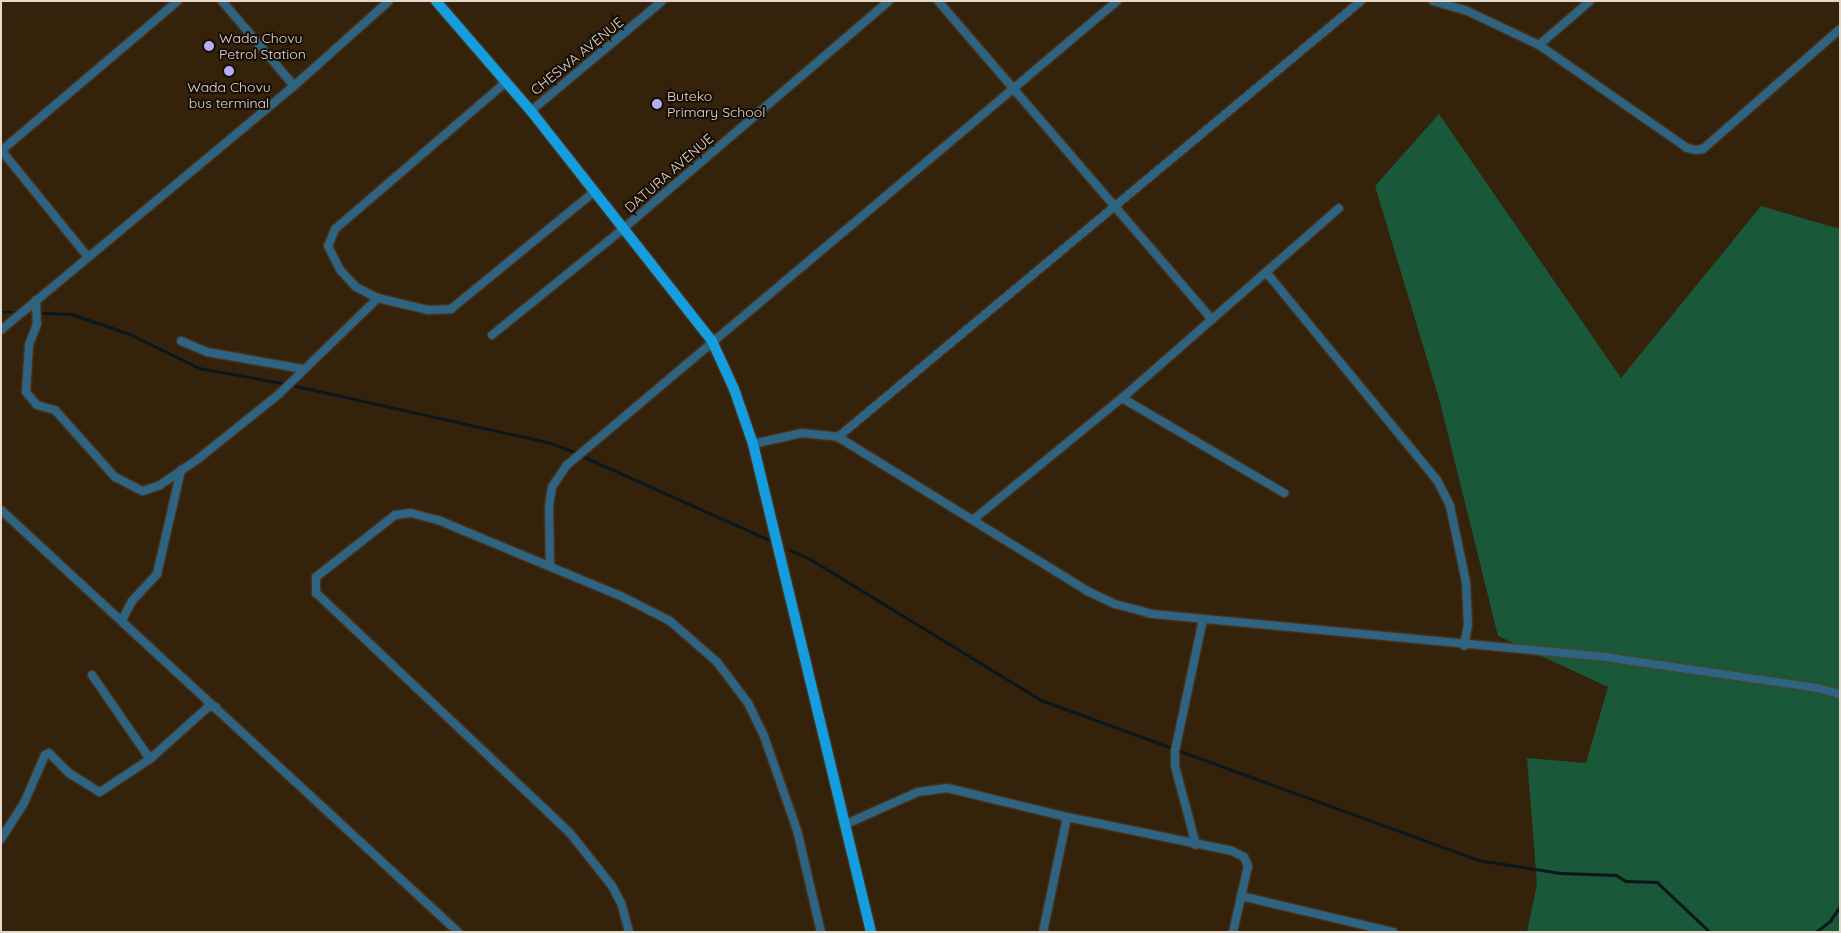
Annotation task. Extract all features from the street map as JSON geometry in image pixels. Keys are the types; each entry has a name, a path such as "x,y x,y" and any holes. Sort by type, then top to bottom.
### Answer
{"main road":[{"path":"436,1 531,111 712,341 734,389 753,444 871,932"}],"street":[{"path":"87,256 2,150 178,1"},
{"path":"222,1 294,86"},
{"path":"1,330 87,256 294,86 389,1"},
{"name":"CHESWA AVENUE","path":"531,111 662,1"},
{"name":"DATURA AVENUE","path":"492,335 624,228 889,1"},
{"path":"938,1 1212,319"},
{"path":"550,566 549,506 552,486 557,476 578,455 1118,1"},
{"path":"838,437 1361,1"},
{"path":"1433,1 1465,10 1539,45 1687,148 1696,150 1703,149 1840,29"},
{"path":"1539,45 1590,1"},
{"path":"506,82 347,219 330,237 328,246 341,271 356,287 378,298 428,310 451,309 595,191"},
{"path":"974,519 1122,398 1339,208"},
{"path":"1266,272 1437,480 1450,506 1466,582 1468,625 1464,646"},
{"path":"36,300 37,324 29,345 26,392 32,401 55,410 109,472 131,487 148,490 181,470 279,394 378,298"},
{"path":"181,341 207,352 303,369"},
{"path":"1122,398 1284,493"},
{"path":"753,444 802,433 838,437 1087,590 1115,604 1152,614 1464,646 1605,657 1840,694"},
{"path":"122,620 132,601 148,588 157,574 181,470"},
{"path":"1,510 458,932"},
{"path":"629,932 621,903 612,886 570,833 318,598 315,588 316,578 377,526 402,512 438,520 655,612 684,632 725,671 748,703 764,736 797,830 821,932"},
{"path":"1196,845 1175,766 1178,737 1203,619"},
{"path":"92,675 150,760"},
{"path":"1,839 24,802 45,754 49,753 69,773 100,792 150,760 208,707 216,707"},
{"path":"846,824 918,792 934,788 968,791 1067,817 1232,851 1244,857 1248,866 1233,932"},
{"path":"1042,932 1067,817"},
{"path":"1241,896 1393,932"}],"green space":[{"path":"1439,114 1621,378 1761,206 1840,229 1840,932 1527,932 1537,884 1527,758 1586,763 1608,687 1498,636 1440,402 1375,186"}],"waterway":[{"path":"1,312 15,312"},
{"path":"43,313 71,314 130,334 199,368 282,383"},
{"path":"292,385 551,443 577,453"},
{"path":"582,456 772,541"},
{"path":"790,550 812,560 1041,700 1478,860 1560,873 1616,875 1626,881 1657,882 1710,932"},
{"path":"1816,932 1830,921 1840,906"}],"place":[{"name":"Wada Chovu Petrol Station","path":"209,46"},
{"name":"Wada Chovu bus terminal","path":"229,71"},
{"name":"Buteko Primary School","path":"657,104"}]}
